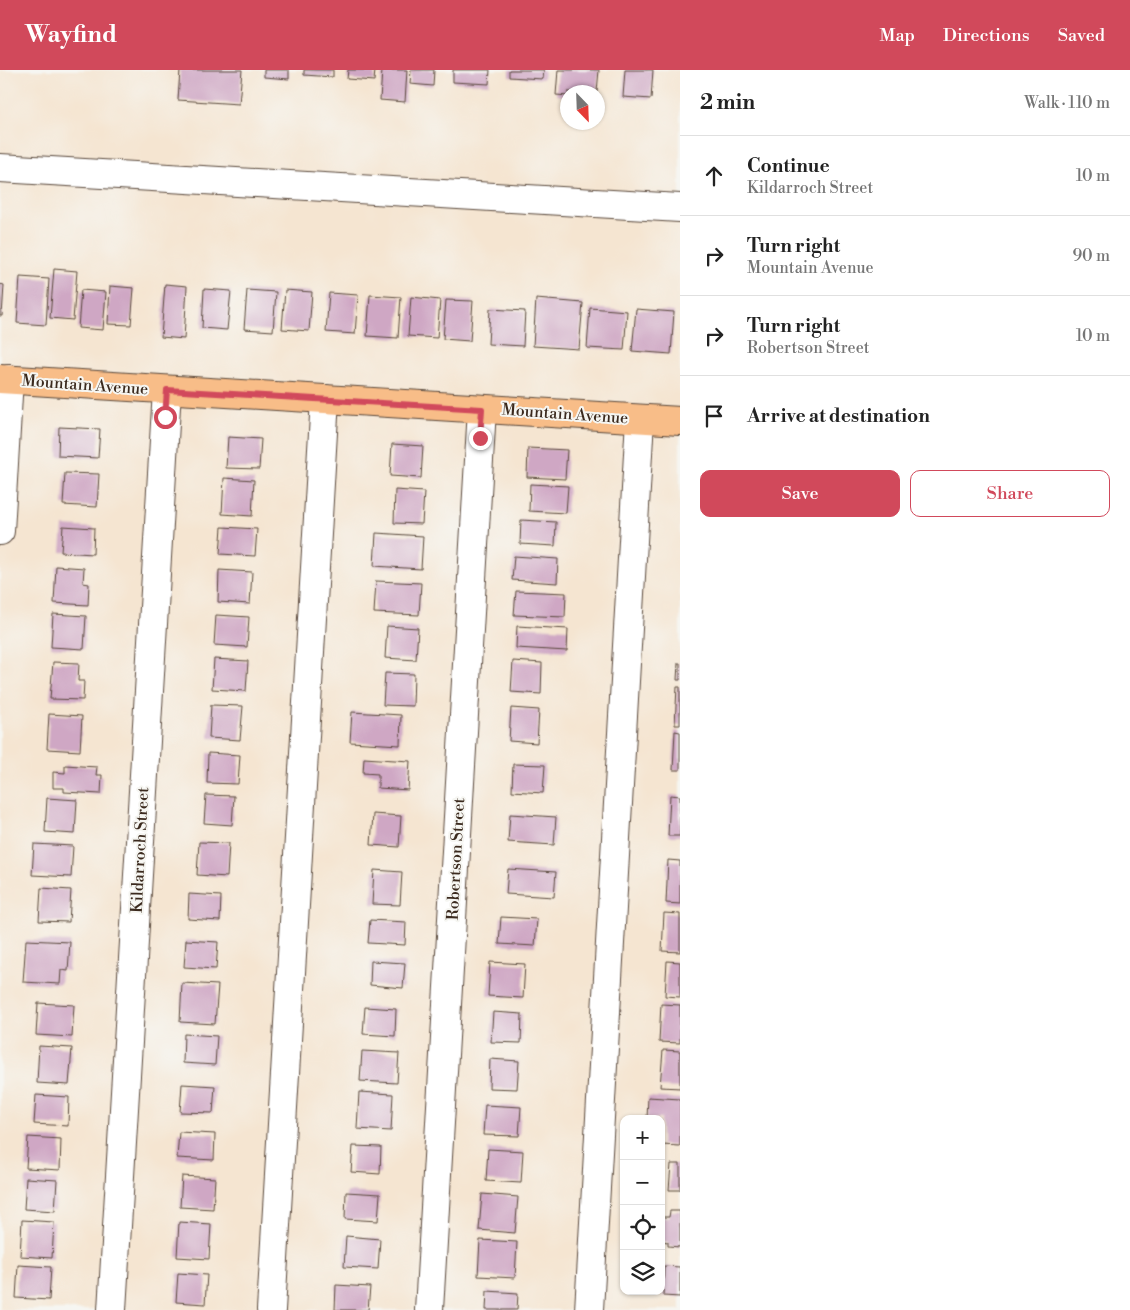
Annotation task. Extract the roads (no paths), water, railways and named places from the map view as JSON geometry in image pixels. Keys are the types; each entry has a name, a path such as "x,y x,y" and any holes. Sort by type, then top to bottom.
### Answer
{"main road":[{"name":"Mountain Avenue","path":"4,379 680,421"}],"street":[{"path":"0,168 680,208"},
{"path":"0,531 4,379"},
{"name":"Kildarroch Street","path":"112,1310 167,390"},
{"path":"271,1310 325,399"},
{"name":"Robertson Street","path":"429,1310 482,409"},
{"path":"589,1310 640,419"}]}
